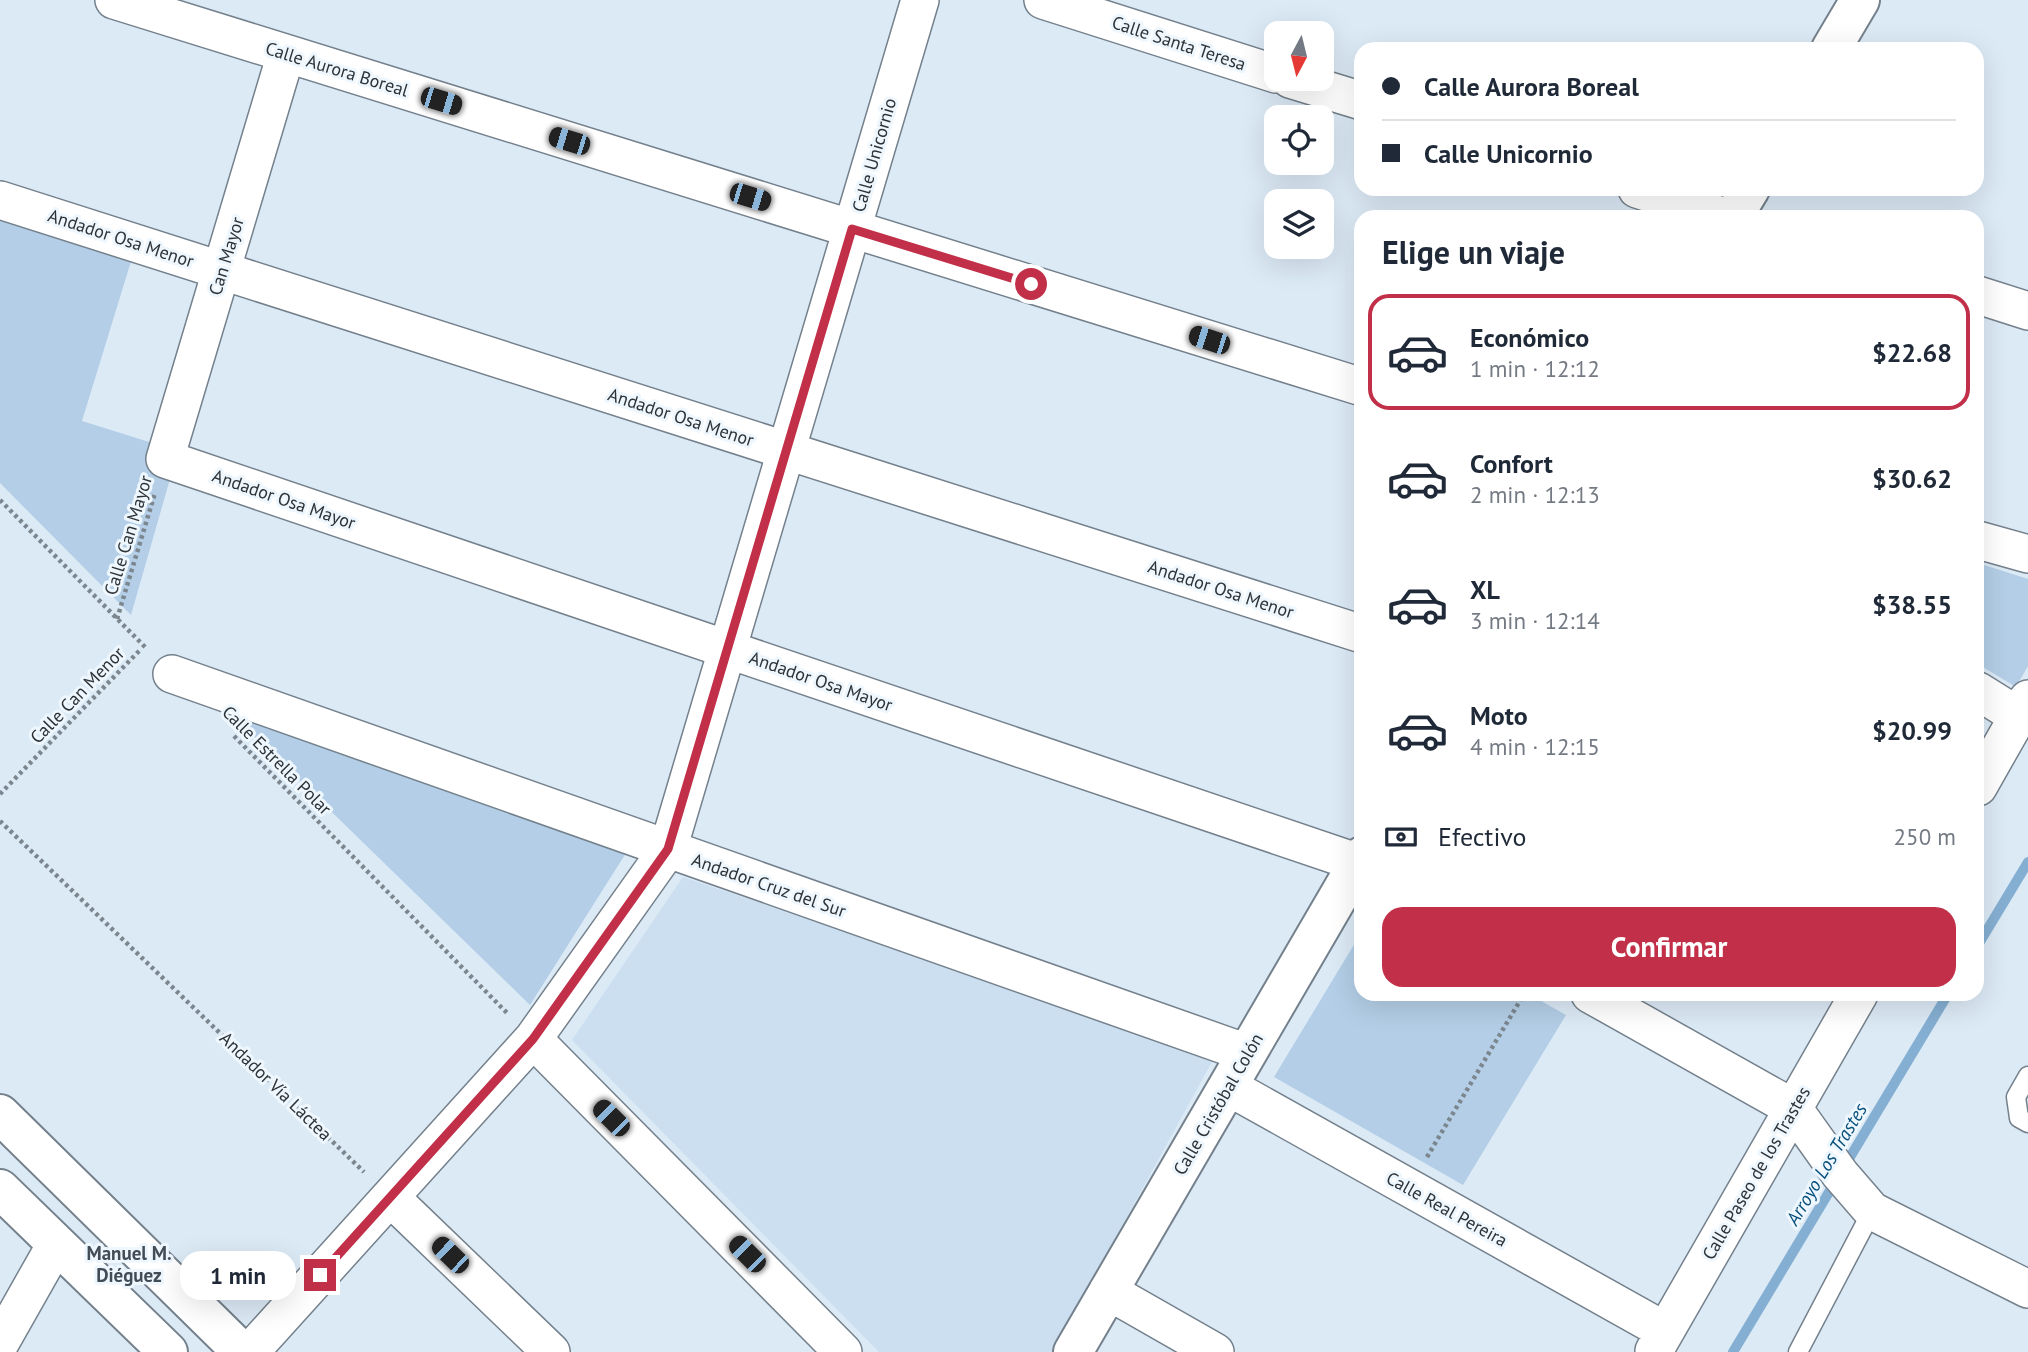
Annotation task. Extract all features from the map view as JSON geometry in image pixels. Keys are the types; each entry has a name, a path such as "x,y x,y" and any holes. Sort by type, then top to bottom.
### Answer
{"street":[{"name":"Calle Aurora Boreal","path":"114,0 1354,385"},
{"name":"Calle Unicornio","path":"250,1352 533,1039 668,849 920,0"},
{"name":"Calle Santa Teresa","path":"1043,0 1264,70"},
{"path":"1835,42 1860,0"},
{"name":"Can Mayor","path":"165,459 286,54"},
{"path":"1329,91 1354,99"},
{"path":"1659,196 1703,210"},
{"name":"Andador Osa Menor","path":"0,200 1354,631"},
{"path":"1984,297 2028,311"},
{"name":"Andador Osa Mayor","path":"165,459 1354,859"},
{"path":"1984,542 2028,554"},
{"name":"Andador Cruz del Sur","path":"172,674 1247,1053"},
{"path":"1984,693 2023,707 1984,776"},
{"name":"Calle Cristóbal Colón","path":"1073,1352 1354,871"},
{"path":"1602,1001 1793,1108 1840,1174 1872,1210 2028,1289"},
{"name":"Calle Paseo de los Trastes","path":"1659,1342 1854,1001"},
{"path":"533,1039 844,1352"},
{"name":"Calle Real Pereira","path":"1228,1087 1409,1188 1659,1342"},
{"path":"0,1114 243,1352"},
{"path":"0,1189 168,1352"},
{"path":"390,1197 551,1352"},
{"path":"0,1343 56,1244"},
{"path":"1108,1291 1215,1352"}],"lane":[{"path":"2028,1076 2016,1097 2020,1118 2028,1123"},
{"path":"1798,1352 1872,1210"}],"path":[{"name":"Calle Can Mayor","path":"117,619 165,459"},
{"path":"0,500 172,674"},
{"name":"Calle Can Menor","path":"0,794 145,646"},
{"name":"Calle Estrella Polar","path":"231,734 533,1039"},
{"name":"Andador Vía Láctea","path":"0,821 390,1197"},
{"path":"1409,1188 1520,1001"}],"shaded area":[{"path":"0,216 132,258 82,421 178,451 131,615 0,483"},
{"path":"1984,565 2028,579 2028,666 2016,687 1984,668"},
{"path":"227,710 626,853 530,1005"},
{"path":"683,877 1214,1058 1053,1352 879,1352 572,1040"},
{"path":"1354,945 1354,1001 1541,1001 1566,1015 1463,1185 1274,1077"}],"waterway":[{"name":"Arroyo Los Trastes","path":"1984,935 2028,862"},
{"name":"Arroyo Los Trastes","path":"1733,1352 1944,1001"}],"district":[{"name":"Manuel M. Diéguez","path":"129,1264"}],"route":[{"path":"320,1275 533,1039 668,849 852,229 1031,284"}]}
